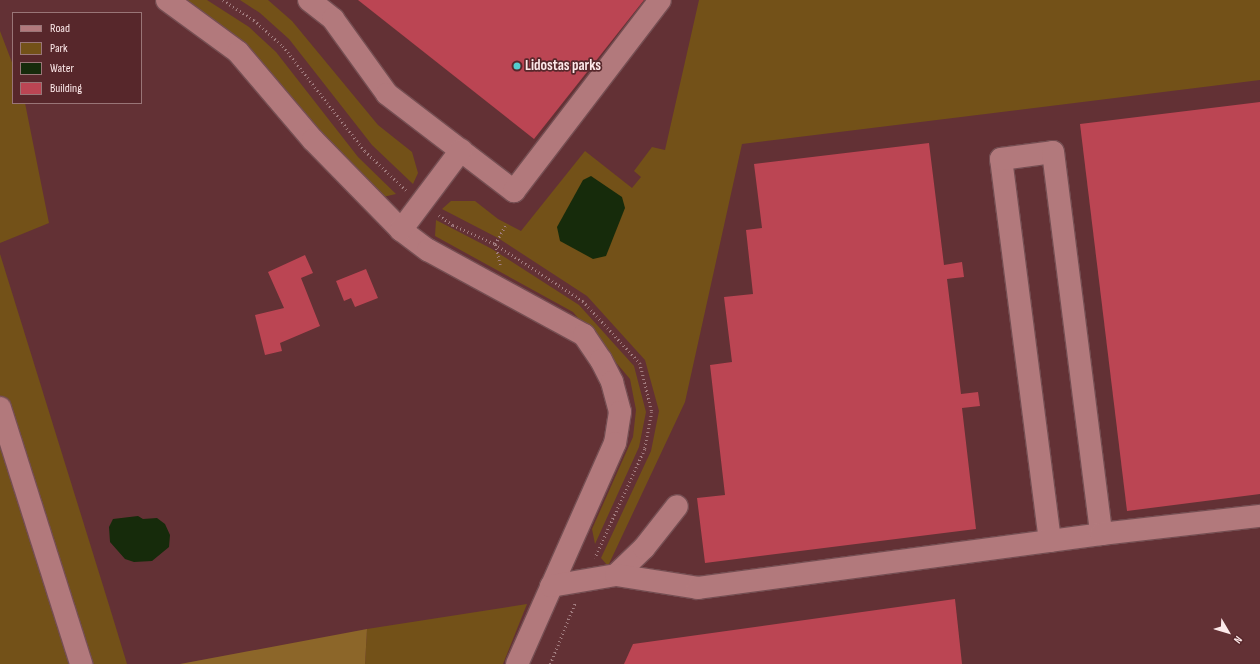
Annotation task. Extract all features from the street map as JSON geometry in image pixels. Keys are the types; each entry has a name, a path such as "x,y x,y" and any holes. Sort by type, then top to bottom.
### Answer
{"street":[{"path":"167,0 238,52 313,140 401,230 428,250 584,335 612,382 620,412 616,444 517,664"},
{"path":"309,0 333,19 387,94 514,190 660,0"},
{"path":"401,230 461,150"},
{"path":"1050,540 1001,159 1053,152 1101,534"},
{"path":"0,408 81,664"},
{"path":"616,575 644,548 676,506"},
{"path":"551,586 616,575 698,588 1050,540 1260,516"}],"path":[{"path":"500,267 496,244 506,224"}],"green space":[{"path":"181,0 207,0 249,27 276,52 358,157 396,194 383,197"},
{"path":"240,0 268,0 292,21 378,125 412,152 418,173 413,184 372,145 289,39 260,13"},
{"path":"699,0 1260,0 1260,80 742,144 685,402 608,566 601,558 651,451 659,411 645,360 587,296 498,238 442,209 451,201 475,201 498,219 521,231 585,151 632,188 641,177 634,171 652,147 665,150"},
{"path":"0,31 12,62 12,104 25,104 49,223 0,243"},
{"path":"436,220 492,249 579,305 634,366 646,412 639,447 595,544 592,529 633,437 636,410 630,379 573,312 435,236"},
{"path":"0,254 109,605 127,664 0,664"},
{"path":"527,604 503,664 365,664 367,629"}],"shaded area":[{"path":"367,629 365,664 180,664"}],"water":[{"path":"591,176 622,197 625,208 606,256 593,259 560,241 557,227 583,180"},
{"path":"138,516 143,519 157,518 165,524 170,535 169,547 152,561 134,562 125,559 110,542 109,527 113,519"}],"building":[{"name":"Lidostas parks","path":"358,0 644,0 534,139"},
{"path":"1260,102 1260,494 1127,511 1080,124"},
{"path":"929,143 944,265 962,262 964,277 947,279 961,394 978,392 980,406 962,408 976,529 705,563 697,498 725,495 710,365 732,362 724,297 753,294 746,230 762,228 754,164"},
{"path":"305,255 313,273 301,278 320,326 280,343 282,351 265,355 255,315 284,308 268,272"},
{"path":"366,269 378,298 355,307 351,298 344,301 336,281"},
{"path":"955,599 962,664 624,664 633,644"}],"place":[{"name":"Lidostas parks","path":"517,66"}]}
